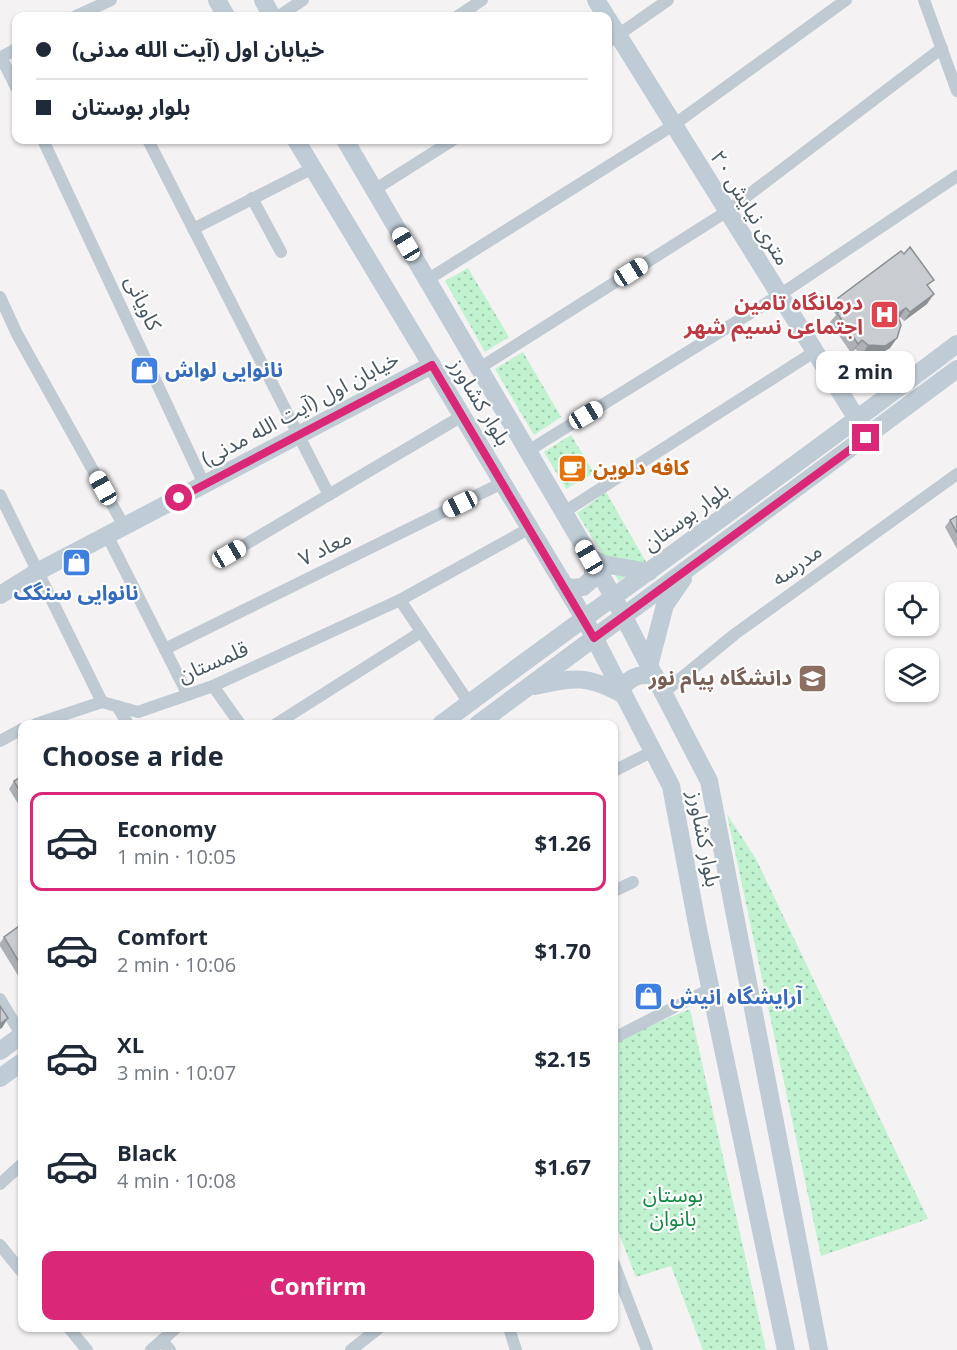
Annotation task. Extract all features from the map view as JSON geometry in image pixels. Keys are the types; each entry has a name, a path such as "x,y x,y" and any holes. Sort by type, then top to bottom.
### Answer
{"street":[{"path":"89,12 111,0"},
{"path":"285,12 303,0"},
{"path":"464,12 482,0"},
{"path":"613,38 668,0"},
{"path":"427,280 672,126 846,0"},
{"path":"924,0 957,91"},
{"name":"۲۰ متری نیایش","path":"613,38 672,126 857,420"},
{"path":"478,369 726,212 942,48"},
{"path":"1,57 12,79"},
{"name":"کاویانی","path":"45,144 204,484"},
{"path":"150,144 329,495"},
{"name":"بلوار کشاورز","path":"298,144 584,618 671,786 710,989 786,1350"},
{"name":"بلوار کشاورز","path":"347,144 613,596 709,781 819,1350"},
{"path":"374,190 447,144"},
{"path":"193,229 313,168"},
{"path":"528,451 778,296 957,176"},
{"path":"252,198 281,252"},
{"path":"0,297 17,334 124,526"},
{"name":"بلوار بوستان","path":"447,720 613,596 857,420 957,344"},
{"path":"564,512 814,352"},
{"name":"خیابان اول (آیت الله مدنی)","path":"0,595 37,572 432,365"},
{"name":"بلوار بوستان","path":"483,720 957,369"},
{"path":"229,554 462,416"},
{"name":"مدرسه","path":"663,693 735,634 957,474"},
{"name":"معاد ۷","path":"165,649 502,483"},
{"path":"0,495 102,702 48,720"},
{"name":"قلمستان","path":"102,702 138,712 213,686 400,600 530,528"},
{"path":"107,535 188,695"},
{"path":"591,560 649,572"},
{"path":"563,584 576,589 589,584 594,571 591,560"},
{"path":"527,687 572,678 600,682 623,693 632,678 652,671 665,604 690,568"},
{"path":"400,600 469,704"},
{"path":"282,720 421,632"},
{"path":"213,686 237,720"},
{"path":"117,706 126,720"},
{"path":"0,741 18,734"},
{"path":"618,769 654,752"},
{"path":"618,889 633,882"},
{"path":"618,1036 710,989"},
{"path":"0,999 18,1028"},
{"path":"0,1052 18,1038"},
{"path":"0,1078 18,1065"},
{"path":"0,1184 18,1168"},
{"path":"0,1245 18,1267"},
{"path":"618,1275 647,1350"},
{"path":"618,1299 627,1301"},
{"path":"72,1332 87,1350"},
{"path":"152,1350 166,1345 174,1332"},
{"path":"351,1350 374,1332"},
{"path":"510,1332 516,1350"}],"green space":[{"path":"468,268 509,337 485,352 445,281"},
{"path":"523,352 561,417 534,435 495,369"},
{"path":"571,435 594,473 566,489 544,452"},
{"path":"606,492 646,562 619,581 577,513"},
{"path":"727,814 756,859 928,1219 821,1256"},
{"name":"بوستان بانوان","path":"690,1009 766,1350 703,1350 671,1266 636,1277 618,1231 618,1039"}],"building":[{"path":"910,247 934,280 927,285 934,294 910,312 906,308 897,314 901,325 897,338 885,346 868,345 862,340 858,344 837,313 844,308 838,298 901,251 904,254"},
{"path":"957,516 957,533 950,520"},
{"path":"18,927 18,960 4,937"},
{"path":"0,1006 8,1018 0,1024"}],"place":[{"name":"درمانگاه تامین اجتماعی نسیم شهر","path":"884,315"},
{"name":"نانوایی لواش","path":"144,370"},
{"name":"کافه دلوین","path":"572,468"},
{"name":"نانوایی سنگک","path":"76,562"},
{"name":"دانشگاه پیام نور","path":"813,678"},
{"name":"آرایشگاه انیش","path":"649,997"}],"route":[{"path":"179,498 432,365 594,638 866,438"}]}
